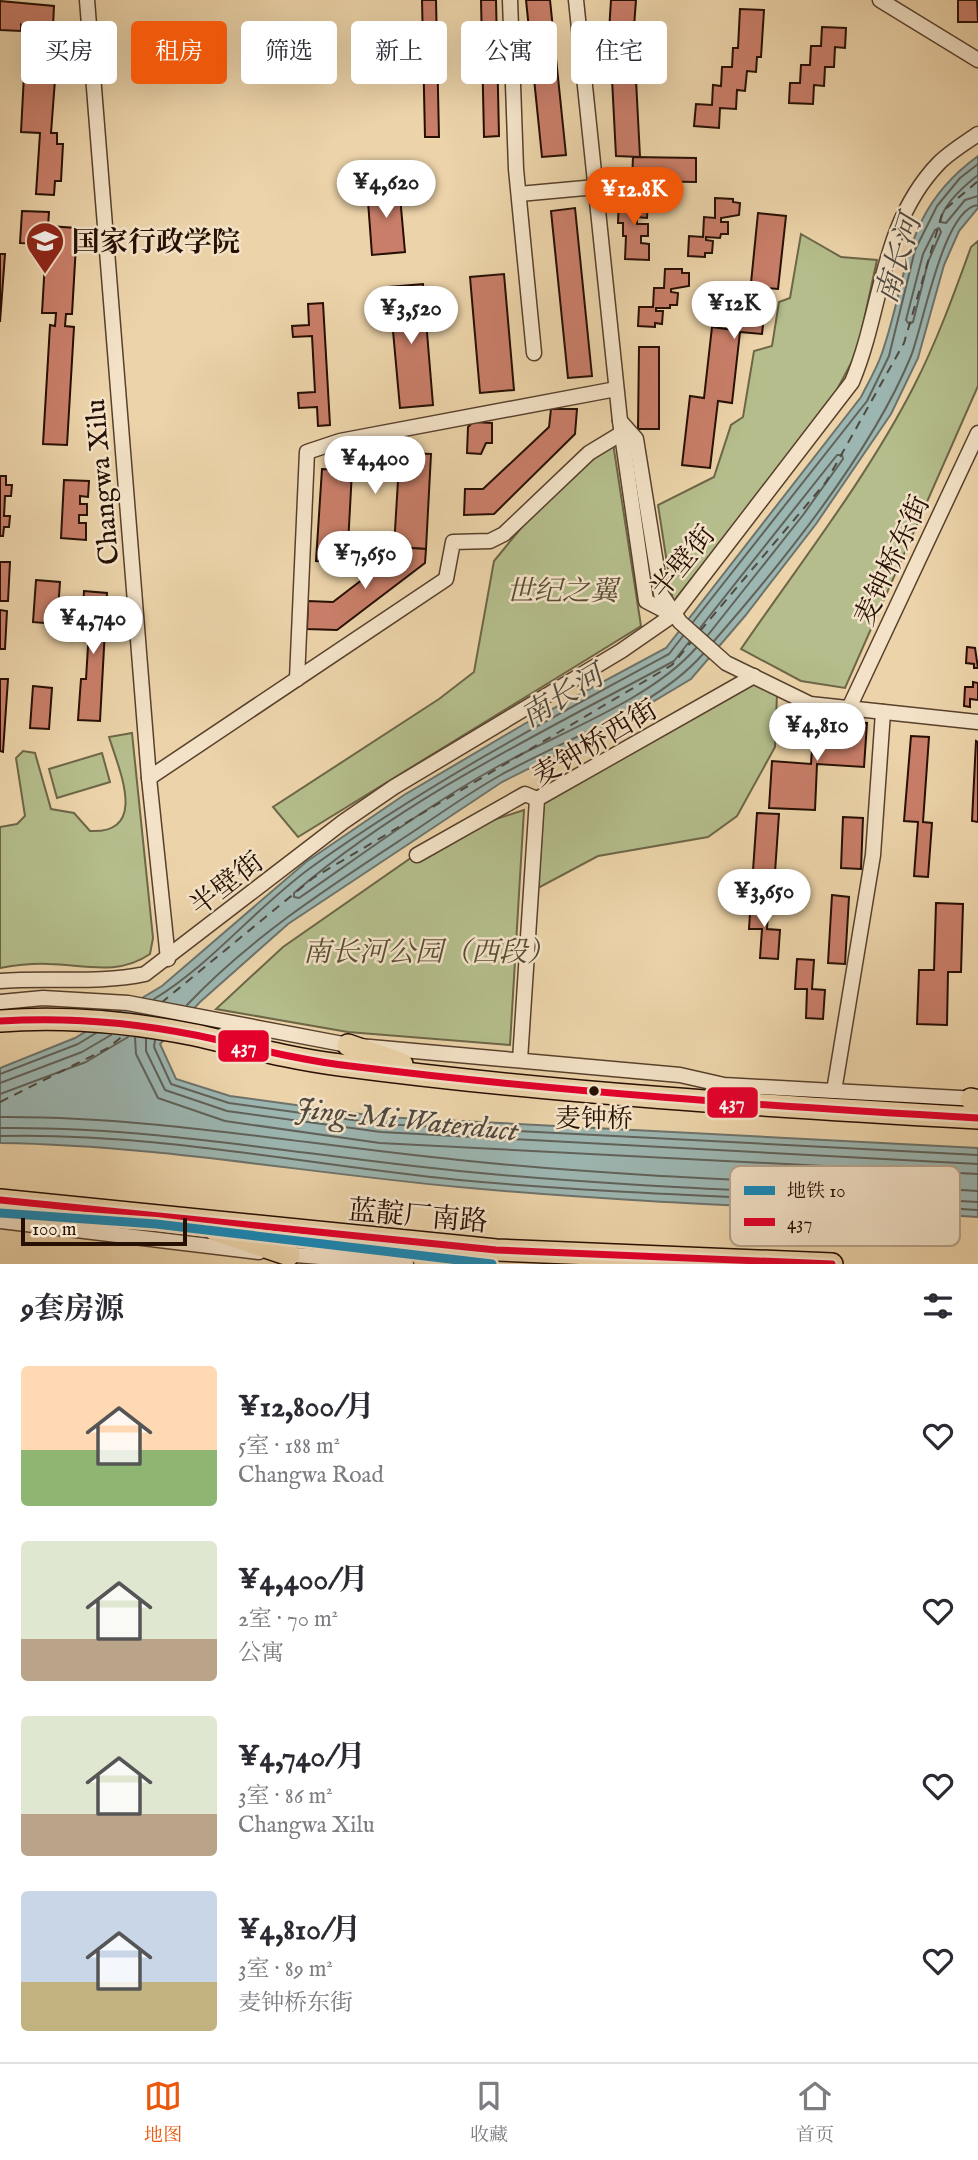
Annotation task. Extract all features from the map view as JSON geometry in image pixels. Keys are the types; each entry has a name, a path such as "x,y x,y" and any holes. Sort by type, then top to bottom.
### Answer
{"highway":[{"path":"0,1021 41,1008 122,1023 198,1026 337,1065 730,1104 976,1104"},
{"path":"348,1045 437,1076"},
{"name":"蓝靛厂南路","path":"0,1200 496,1250 832,1264"},
{"path":"176,1217 288,1260"}],"street":[{"name":"Changwa Xilu","path":"87,0 149,778 168,959"},
{"path":"510,0 519,194 534,353"},
{"path":"576,0 616,388 646,601 677,619 726,663 810,704 978,722"},
{"path":"880,0 978,60"},
{"name":"半壁街","path":"0,981 42,977 119,980 145,974 384,794 677,619 852,382 867,345 895,231 912,197 940,162 978,134"},
{"path":"519,194 596,187"},
{"path":"297,679 307,452 340,441 616,388"},
{"path":"149,778 446,579 453,542 490,541 504,534 589,453 621,427"},
{"name":"麦钟桥东街","path":"849,708 978,433"},
{"name":"麦钟桥西街","path":"520,1060 537,799 754,676"},
{"path":"834,1091 873,855 883,712"},
{"path":"417,855 525,794 537,799"},
{"path":"0,1002 41,1008"},
{"path":"198,1026 348,1045 680,1075 724,1085 834,1091 976,1104"},
{"path":"0,1221 33,1203"},
{"path":"0,1221 288,1260 406,1264"}],"green space":[{"path":"801,234 841,257 877,260 857,352 831,401 673,602 658,505 714,477 731,425 743,417 754,351 772,346 779,302 790,298"},
{"path":"978,241 978,386 845,688 801,681 741,649 832,520 895,420 930,352 971,247"},
{"name":"世纪之翼","path":"613,443 641,626 298,837 273,807 439,699 474,672 494,561 588,447"},
{"path":"756,683 777,694 775,747 737,816 708,837 598,856 538,888 544,802"},
{"path":"132,733 153,938 150,954 138,961 113,967 37,964 0,968 0,827 17,824 25,816 16,758 23,751 35,753 51,809 74,813 90,831 108,829 119,822 125,811 123,782 109,737"},
{"path":"102,753 110,782 57,798 49,769"},
{"name":"南长河公园（西段）","path":"524,810 510,1045 348,1032 216,1009 283,947 441,837"}],"water":[{"name":"Jing-Mi Waterduct","path":"978,156 978,208 959,231 944,265 918,358 891,414 816,524 745,616 691,679 602,732 502,782 288,924 200,1002 160,1044 176,1079 230,1096 383,1117 978,1148 978,1217 960,1216 960,1166 730,1166 730,1205 524,1193 173,1154 0,1143 0,1068 75,1038 162,986 306,862 404,795 526,723 666,648 861,397 882,353 904,270 921,222 934,199 953,177"}],"building":[{"path":"422,0 436,0 436,21 422,21"},
{"path":"481,0 496,0 496,21 481,21"},
{"path":"526,0 550,0 552,21 528,21"},
{"path":"611,0 636,0 634,21 610,21"},
{"path":"958,0 977,0 978,22 958,22"},
{"path":"0,1 54,6 53,21 21,21 21,31 0,30"},
{"path":"740,9 764,10 761,57 757,57 756,72 747,71 745,91 737,90 736,109 720,108 719,128 694,126 696,104 712,105 713,85 721,86 722,67 732,67 733,48 738,48"},
{"path":"822,27 846,28 845,48 835,47 834,67 825,67 824,86 814,85 813,104 789,103 790,83 800,83 801,65 810,65 811,46 821,46"},
{"path":"557,68 566,155 542,157 535,84 557,84"},
{"path":"24,84 55,84 51,133 57,133 57,144 63,144 61,181 55,181 54,195 36,194 40,133 21,132"},
{"path":"424,84 438,84 439,137 425,137"},
{"path":"483,84 498,84 499,136 484,137"},
{"path":"612,84 636,84 640,157 616,156"},
{"path":"633,157 696,158 696,182 632,181"},
{"path":"399,185 405,252 372,255 367,188"},
{"path":"619,198 648,199 647,218 637,217 637,224 648,224 648,236 641,236 641,243 649,244 649,260 625,259 626,236 623,236 623,223 618,223"},
{"path":"715,198 733,199 733,202 740,203 739,215 721,218 721,222 728,222 728,234 721,234 720,238 706,237 706,240 713,241 712,253 705,253 705,257 688,256 689,236 703,237 704,217 715,218"},
{"path":"575,208 592,376 568,378 551,211"},
{"path":"22,211 49,212 48,226 77,228 72,314 66,314 65,326 74,327 67,445 43,444 50,325 55,326 56,313 42,313 46,244 20,243"},
{"path":"758,213 786,216 778,289 767,288 762,334 740,332 732,403 718,401 710,468 682,465 690,396 704,398 712,327 734,330 739,282 751,283"},
{"path":"0,254 5,254 0,322"},
{"path":"665,269 682,269 682,273 689,273 689,286 671,289 671,292 678,293 677,305 656,308 656,311 663,311 662,324 655,323 655,327 638,326 639,307 653,307 654,288 664,288"},
{"path":"504,274 514,390 480,393 470,277"},
{"path":"423,284 433,405 400,408 389,287"},
{"path":"323,303 330,425 318,426 317,407 299,408 298,393 315,392 312,336 293,337 292,326 309,325 308,304"},
{"path":"639,347 659,347 659,429 638,429"},
{"path":"551,409 577,409 575,434 494,514 464,515 465,489 483,489 549,427"},
{"path":"473,422 492,423 492,443 486,443 481,454 467,453 468,427"},
{"path":"383,433 405,434 404,453 431,454 426,549 394,547 399,464 381,463 381,473 352,471 347,563 316,561 322,469 346,470 347,440 382,442"},
{"path":"0,476 6,476 6,485 12,485 11,496 5,496 4,516 10,516 9,527 4,527 3,536 0,536"},
{"path":"64,480 89,481 88,497 80,496 80,504 87,504 87,515 79,515 79,523 86,523 86,540 61,538"},
{"path":"394,547 426,549 425,563 337,630 307,629 308,601 333,602 393,556"},
{"path":"0,562 10,562 8,601 0,601"},
{"path":"36,580 60,582 57,624 33,622"},
{"path":"84,591 107,593 100,721 78,720 81,679 86,679 89,630 82,630"},
{"path":"0,610 7,611 5,649 0,649"},
{"path":"967,647 975,648 978,668 974,668 974,664 966,663"},
{"path":"0,679 8,679 3,752 0,751"},
{"path":"973,682 978,683 978,700 970,699 970,707 964,706 965,687 973,687"},
{"path":"33,686 52,688 49,729 30,728"},
{"path":"814,719 867,723 864,767 817,764 815,810 769,808 772,761 811,764"},
{"path":"911,736 929,737 923,822 932,823 928,877 914,876 918,822 904,821"},
{"path":"976,741 978,742 978,822 972,821"},
{"path":"757,813 779,814 774,887 752,885"},
{"path":"843,817 863,818 861,869 841,868"},
{"path":"832,895 849,897 845,964 828,963"},
{"path":"751,899 769,900 767,929 780,930 778,959 760,958 762,929 749,929"},
{"path":"936,903 963,904 961,972 948,972 947,1025 917,1024 919,970 934,970"},
{"path":"797,959 814,960 812,989 825,990 823,1019 806,1018 807,989 795,989"}],"ferry route":[{"path":"700,631 826,482 904,343 943,211 978,181"},
{"path":"161,1003 313,878 672,665 692,641"},
{"path":"0,1102 108,1048 125,1034"}],"metro line":[{"name":"10","path":"0,1213 156,1224 492,1264"}],"transit line":[{"name":"437","path":"0,1021 73,1020 147,1027 330,1063 585,1091 978,1118"},
{"name":"437","path":"0,1200 496,1250 832,1264"}],"place":[{"name":"国家行政学院","path":"45,275"},
{"name":"麦钟桥","path":"594,1091"}],"water label":[{"name":"南长河","path":"898,259"},
{"name":"南长河","path":"562,696"}]}
